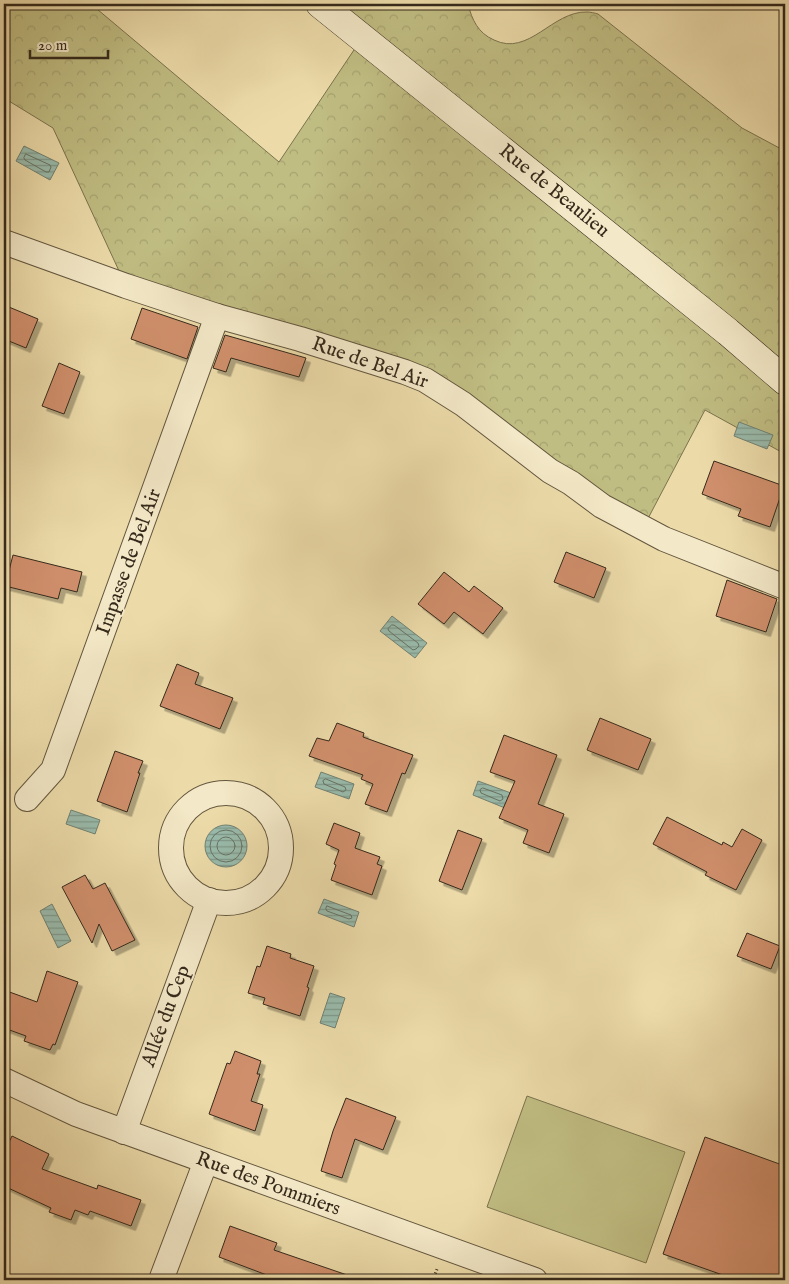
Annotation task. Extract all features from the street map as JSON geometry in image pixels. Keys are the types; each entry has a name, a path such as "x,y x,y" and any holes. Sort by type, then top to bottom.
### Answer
{"street":[{"name":"Rue de Beaulieu","path":"320,4 721,326 785,381"},
{"name":"Rue de Bel Air","path":"4,242 126,286 217,316 300,339 426,380 463,404 550,471 571,483 602,506 664,539 785,587"},
{"name":"Impasse de Bel Air","path":"27,799 53,770 217,316"},
{"path":"222,793 237,794 251,799 263,807 273,819 279,832 282,847 280,862 274,876 252,896 238,901 209,900 196,893 184,883 176,870 172,856 172,841 176,826 194,803 208,796 222,793"},
{"name":"Allée du Cep","path":"124,1132 209,900"},
{"name":"Rue des Pommiers","path":"4,1080 76,1114 535,1280"},
{"path":"160,1280 206,1161"}],"path":[{"path":"433,1280 438,1269"}],"green space":[{"path":"4,4 91,4 279,162 362,38 320,4 468,4 474,21 480,30 488,37 507,44 518,43 530,38 563,18 574,14 587,12 598,14 742,128 785,151 785,454 705,410 643,528 463,404 126,286 53,128 4,98"},
{"path":"527,1096 685,1152 646,1263 487,1207"}],"water":[{"path":"24,146 59,163 50,180 16,161"},
{"path":"739,422 773,435 767,449 734,436"},
{"path":"392,616 427,643 415,658 380,631"},
{"path":"321,772 354,784 349,799 315,787"},
{"path":"478,781 511,793 505,808 473,795"},
{"path":"71,810 100,820 95,834 66,824"},
{"path":"226,825 241,831 247,846 241,861 226,867 211,861 205,846 211,831"},
{"path":"324,899 359,912 354,927 318,913"},
{"path":"52,904 71,941 58,948 40,911"},
{"path":"330,993 345,998 335,1028 320,1023"}],"building":[{"path":"4,305 38,319 26,348 4,339"},
{"path":"142,308 198,327 187,359 131,339"},
{"path":"225,335 306,358 299,377 231,358 226,372 213,368"},
{"path":"59,363 80,372 64,414 42,406"},
{"path":"714,461 784,486 770,527 738,516 741,509 702,494"},
{"path":"566,552 606,568 594,598 554,582"},
{"path":"13,555 82,572 77,592 61,588 58,599 5,586"},
{"path":"444,572 469,592 474,586 503,608 483,634 454,612 444,624 418,604"},
{"path":"727,580 777,599 766,632 716,616"},
{"path":"177,664 199,673 195,684 233,698 220,729 160,706"},
{"path":"600,718 651,739 638,770 587,750"},
{"path":"337,723 364,733 363,737 413,755 405,774 402,773 387,812 365,804 373,784 361,779 363,775 309,756 317,738 329,741"},
{"path":"504,735 557,755 538,804 564,814 549,853 523,843 528,830 499,818 515,781 490,772"},
{"path":"115,751 143,761 127,812 97,801"},
{"path":"667,817 722,845 723,842 732,847 742,829 762,840 736,890 705,875 707,872 653,844"},
{"path":"334,823 360,833 355,848 380,857 377,864 382,866 372,895 331,880 339,850 326,844"},
{"path":"458,830 482,839 462,890 439,881"},
{"path":"85,875 93,889 105,883 135,940 112,951 99,924 92,943 62,887"},
{"path":"747,933 780,946 771,969 737,956"},
{"path":"267,946 291,954 290,958 314,966 300,1016 263,1004 265,998 248,993 257,966 260,967"},
{"path":"47,971 78,982 55,1045 53,1044 50,1050 24,1041 26,1036 4,1028 4,990 37,1002"},
{"path":"235,1051 261,1061 257,1074 260,1074 251,1101 263,1105 255,1131 209,1114 227,1063 230,1064"},
{"path":"346,1098 396,1117 383,1150 355,1139 342,1178 321,1171 333,1131"},
{"path":"12,1136 49,1154 42,1169 97,1189 98,1185 141,1200 131,1226 90,1211 88,1215 75,1210 71,1220 49,1212 51,1208 4,1186 4,1153"},
{"path":"705,1137 785,1166 785,1280 737,1280 663,1254"},
{"path":"230,1226 277,1243 274,1250 353,1277 352,1280 280,1280 219,1257"}]}
